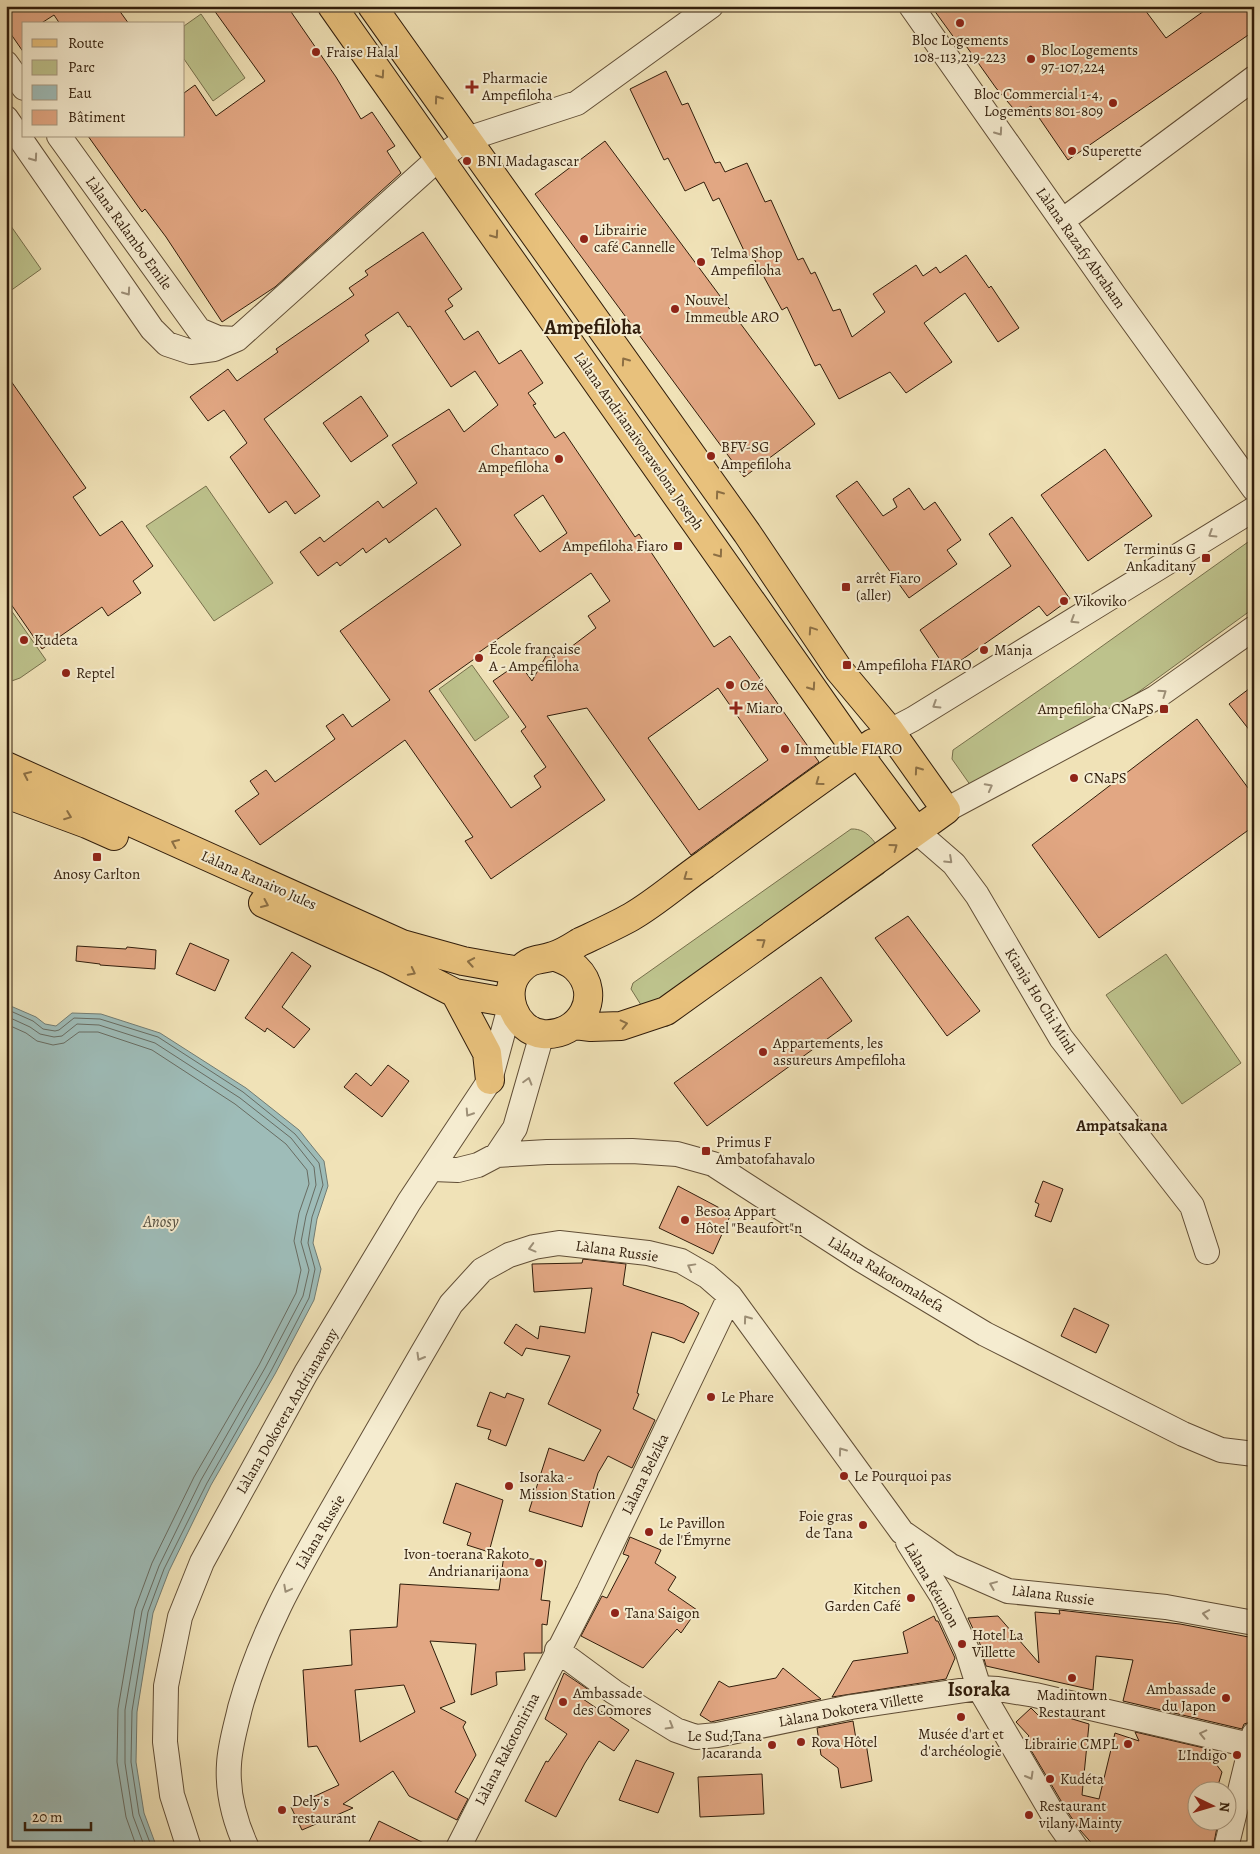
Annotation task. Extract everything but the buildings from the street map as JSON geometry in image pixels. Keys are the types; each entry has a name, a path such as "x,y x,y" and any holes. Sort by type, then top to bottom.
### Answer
{"main road":[{"name":"Làlana Andrianaivoravelona Joseph","path":"332,6 858,753"},
{"path":"372,6 747,533 839,670 902,725 946,810 666,1011 621,1026 591,1027 575,1025"},
{"path":"553,956 565,960 576,967 584,978 588,990 588,1003 583,1016 575,1025 560,1033 542,1034 527,1028 516,1016 511,1003 510,987 519,970 534,959 553,956 632,916 858,753 902,725"},
{"name":"Kianja Ho Chi Minh","path":"858,753 916,831"},
{"name":"Làlana Ranaivo Jules","path":"6,766 402,944 463,961 519,970"},
{"name":"Làlana Ranaivo Jules","path":"6,794 86,824 390,960 455,993 511,1003"},
{"path":"455,993 487,1053 490,1080"}],"street":[{"path":"6,118 152,329 167,344 191,352 214,349 237,339 440,158 467,139 577,103 711,6"},
{"name":"Làlana Razafy Abraham","path":"911,6 1254,489"},
{"path":"6,63 22,85"},
{"path":"1062,221 1254,78"},
{"name":"Làlana Ralambo Emile","path":"60,138 200,330 218,338 237,339"},
{"path":"902,725 1254,509"},
{"path":"946,810 1155,698 1254,628"},
{"name":"Kianja Ho Chi Minh","path":"916,831 954,864 977,895 1061,1038 1192,1206 1207,1252"},
{"name":"Làlana Dokotera Andrianavony","path":"189,1848 172,1795 165,1742 166,1686 180,1617 202,1562 306,1373 409,1202 433,1169 490,1080 511,1003"},
{"path":"433,1169 458,1170 478,1165 497,1155 515,1128 542,1034"},
{"path":"515,1128 528,1140 547,1152"},
{"name":"Làlana Rakotomahefa","path":"497,1155 547,1152 632,1151 678,1154 713,1164 860,1259 985,1334 1183,1434 1221,1450 1254,1454"},
{"name":"Làlana Russie","path":"247,1848 238,1827 231,1794 229,1764 236,1724 249,1675 272,1619 300,1566 451,1304 482,1270 509,1255 534,1247 559,1243 648,1253 681,1261 707,1276 730,1296 902,1532 951,1566 1008,1590 1166,1607 1254,1623"},
{"name":"Làlana Belzika","path":"557,1650 588,1593 730,1296"},
{"name":"Làlana Réunion","path":"902,1532 942,1596 967,1650 979,1688 1055,1818 1076,1848"},
{"name":"Làlana Dokotera Villette","path":"557,1650 614,1692 676,1730 696,1737 717,1735 851,1707 979,1688 1035,1695 1253,1742"},
{"name":"Làlana Rakotonirina","path":"458,1848 557,1650"},
{"path":"1226,1848 1253,1742"}],"green space":[{"path":"201,14 245,78 213,101 185,60 185,25"},
{"path":"6,219 41,269 6,294"},
{"path":"206,486 273,583 214,621 146,526"},
{"path":"1254,541 1254,608 1111,712 978,796 952,759 953,750 1248,542"},
{"path":"6,603 46,660 20,678 6,683"},
{"path":"472,665 509,717 475,741 439,689"},
{"path":"851,829 868,835 876,844 887,861 884,873 668,1026 660,1027 653,1024 631,989 633,983"},
{"path":"1166,954 1241,1063 1182,1104 1106,995"}],"water":[{"name":"Anosy","path":"6,1004 36,1017 45,1024 56,1026 72,1013 101,1014 160,1033 246,1088 299,1130 324,1161 328,1186 317,1219 313,1243 321,1269 314,1300 275,1374 211,1485 169,1571 153,1613 137,1712 136,1762 144,1813 157,1848 6,1848"}],"place":[{"name":"Bloc Logements 108-113,219-223","path":"960,23"},
{"name":"Fraise Halal","path":"316,52"},
{"name":"Bloc Logements 97-107,224","path":"1031,59"},
{"name":"Pharmacie Ampefiloha","path":"472,87"},
{"name":"Bloc Commercial 1-4, Logements 801-809","path":"1113,103"},
{"name":"Superette","path":"1072,151"},
{"name":"BNI Madagascar","path":"467,161"},
{"name":"Librairie café Cannelle","path":"584,239"},
{"name":"Telma Shop Ampefiloha","path":"701,262"},
{"name":"Nouvel Immeuble ARO","path":"675,309"},
{"name":"BFV-SG Ampefiloha","path":"711,456"},
{"name":"Chantaco Ampefiloha","path":"559,459"},
{"name":"Ampefiloha Fiaro","path":"678,546"},
{"name":"Terminus G Ankaditany","path":"1206,558"},
{"name":"arrêt Fiaro (aller)","path":"846,587"},
{"name":"Vikoviko","path":"1064,601"},
{"name":"Kudeta","path":"24,640"},
{"name":"Manja","path":"984,650"},
{"name":"École française A - Ampefiloha","path":"479,658"},
{"name":"Ampefiloha FIARO","path":"847,665"},
{"name":"Reptel","path":"66,673"},
{"name":"Ozé","path":"730,685"},
{"name":"Miaro","path":"736,708"},
{"name":"Ampefiloha CNaPS","path":"1164,709"},
{"name":"Immeuble FIARO","path":"785,749"},
{"name":"CNaPS","path":"1074,778"},
{"name":"Anosy Carlton","path":"97,857"},
{"name":"Appartements, les assureurs Ampefiloha","path":"763,1052"},
{"name":"Primus F Ambatofahavalo","path":"706,1151"},
{"name":"Besoa Appart Hôtel \"Beaufort\"n","path":"685,1220"},
{"name":"Le Phare","path":"711,1397"},
{"name":"Le Pourquoi pas","path":"844,1476"},
{"name":"Isoraka - Mission Station","path":"509,1486"},
{"name":"Foie gras de Tana","path":"863,1525"},
{"name":"Le Pavillon de l'Émyrne","path":"649,1532"},
{"name":"Ivon-toerana Rakoto Andrianarijaona","path":"539,1563"},
{"name":"Kitchen Garden Café","path":"911,1598"},
{"name":"Tana Saigon","path":"615,1613"},
{"name":"Hotel La Villette","path":"962,1644"},
{"name":"Madintown Restaurant","path":"1072,1678"},
{"name":"Ambassade du Japon","path":"1226,1698"},
{"name":"Ambassade des Comores","path":"563,1702"},
{"name":"Musée d'art et d'archéologie","path":"961,1717"},
{"name":"Rova Hôtel","path":"801,1742"},
{"name":"Librairie CMPL","path":"1128,1744"},
{"name":"Le Sud;Tana Jacaranda","path":"772,1745"},
{"name":"L'Indigo","path":"1237,1755"},
{"name":"Kudéta","path":"1050,1779"},
{"name":"Dely's restaurant","path":"282,1810"},
{"name":"Restaurant vilany Mainty","path":"1029,1815"}],"district":[{"name":"Ampefiloha","path":"593,327"},
{"name":"Ampatsakana","path":"1122,1125"},
{"name":"Isoraka","path":"979,1689"}]}
